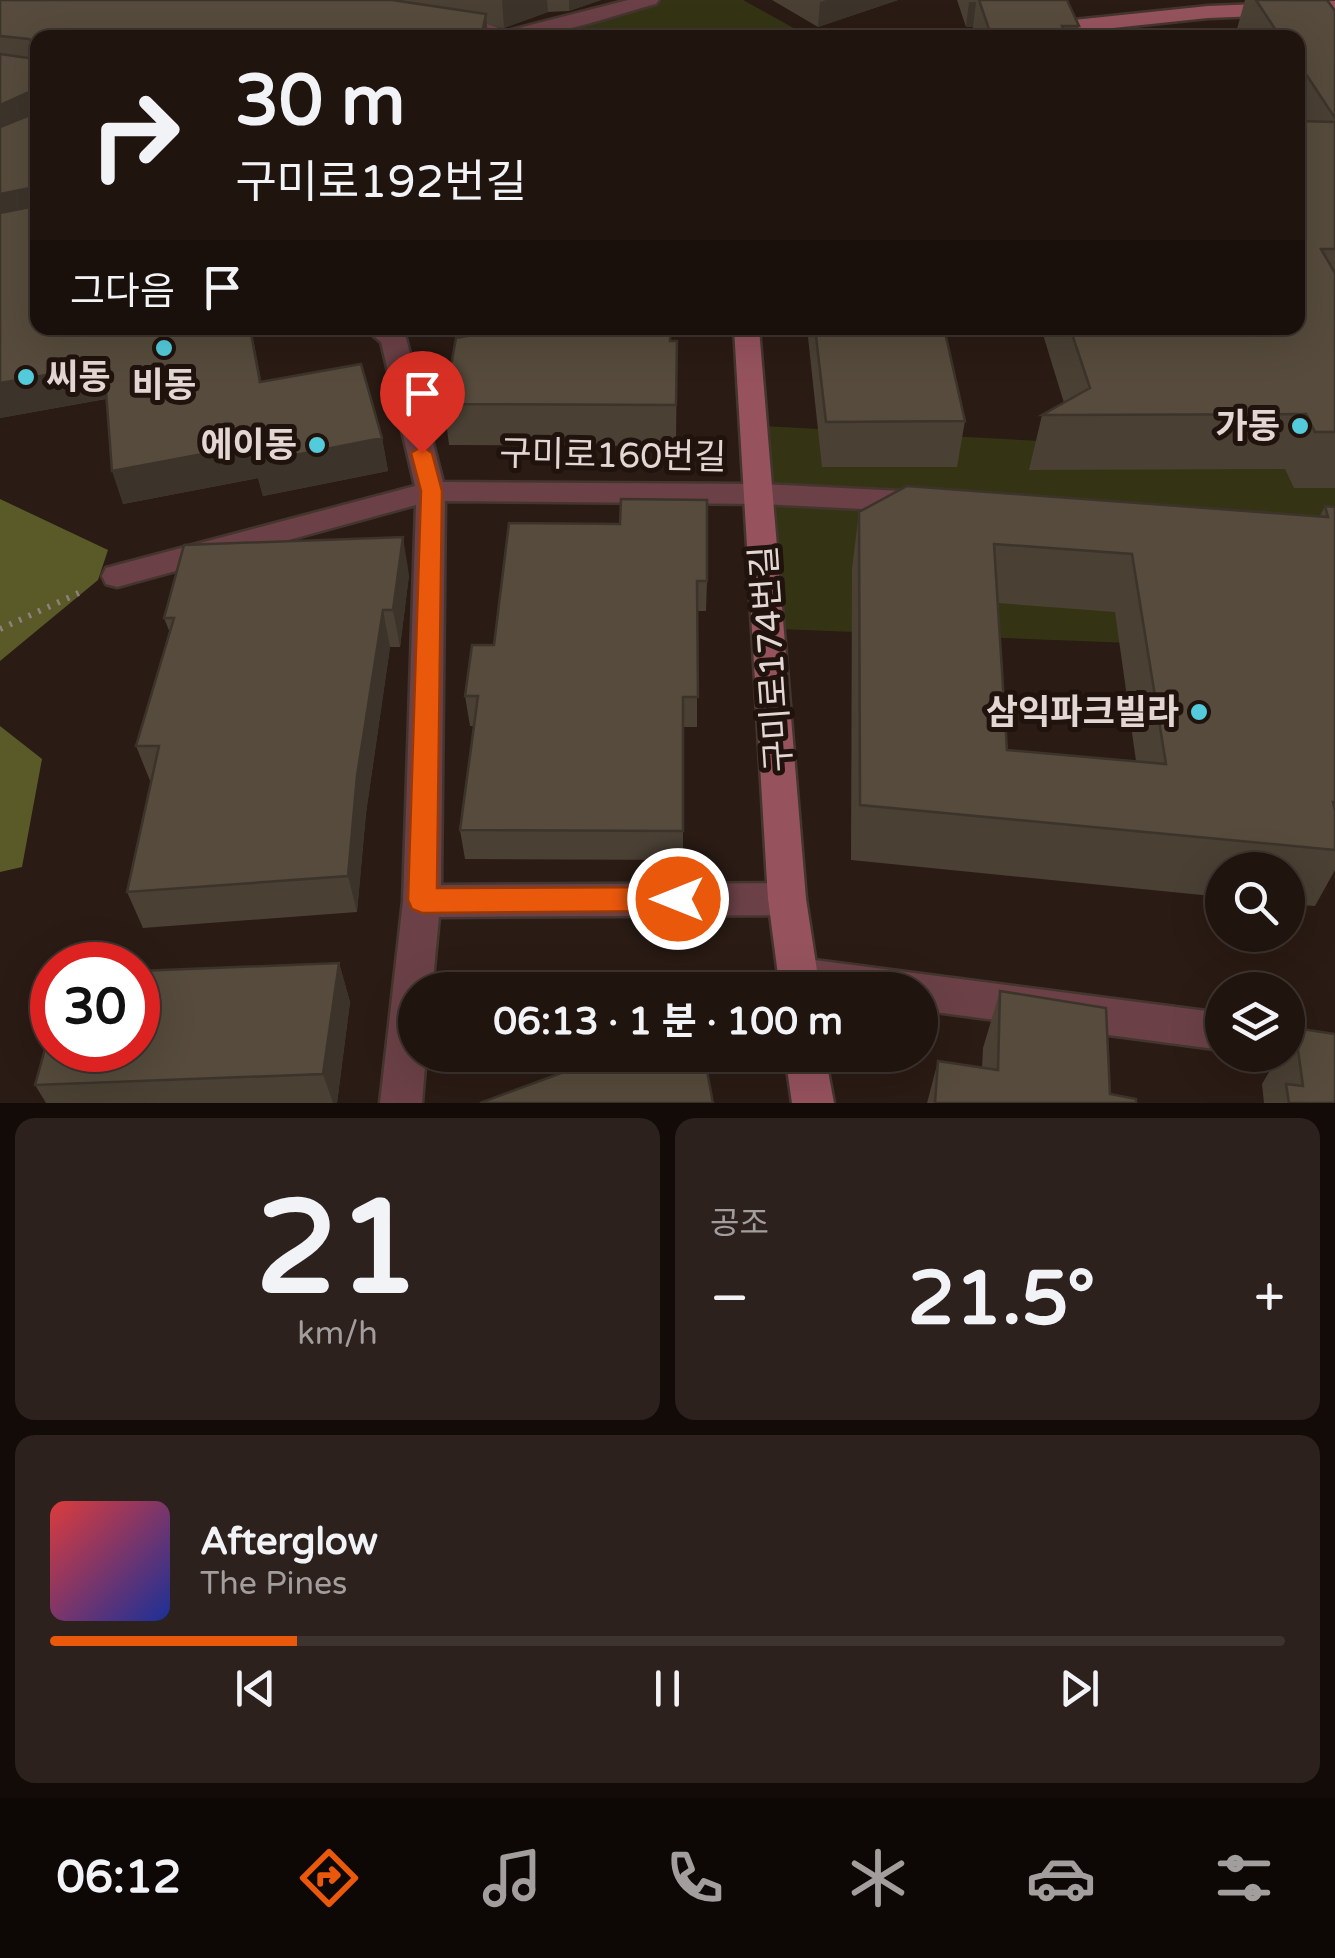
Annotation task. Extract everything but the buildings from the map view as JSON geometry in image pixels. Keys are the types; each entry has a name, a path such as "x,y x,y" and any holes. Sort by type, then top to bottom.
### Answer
{"street":[{"path":"534,30 650,0"},
{"path":"1035,30 1208,12 1327,9"},
{"path":"428,12 447,14 489,30"},
{"path":"388,335 393,338 432,491 422,900 400,1103"},
{"name":"구미로174번길","path":"747,335 788,898 798,972"},
{"name":"구미로160번길","path":"117,576 432,491 760,494 958,503"},
{"path":"422,900 788,898"},
{"path":"938,994 1205,1030"},
{"path":"808,1072 814,1103"}],"path":[{"path":"0,629 117,576"}],"shaded area":[{"path":"663,0 743,0 797,30 557,30"},
{"path":"763,426 1335,457 1335,521 766,489"},
{"path":"0,499 108,550 98,580 0,661"},
{"path":"766,501 1335,533 1335,651 779,629"},
{"path":"0,726 42,759 22,867 0,872"}],"place":[{"name":"비동","path":"164,348"},
{"name":"씨동","path":"26,377"},
{"name":"가동","path":"1300,426"},
{"name":"에이동","path":"317,445"},
{"name":"삼익파크빌라","path":"1199,712"}],"route":[{"path":"422,453 432,491 422,900 678,899"}]}
